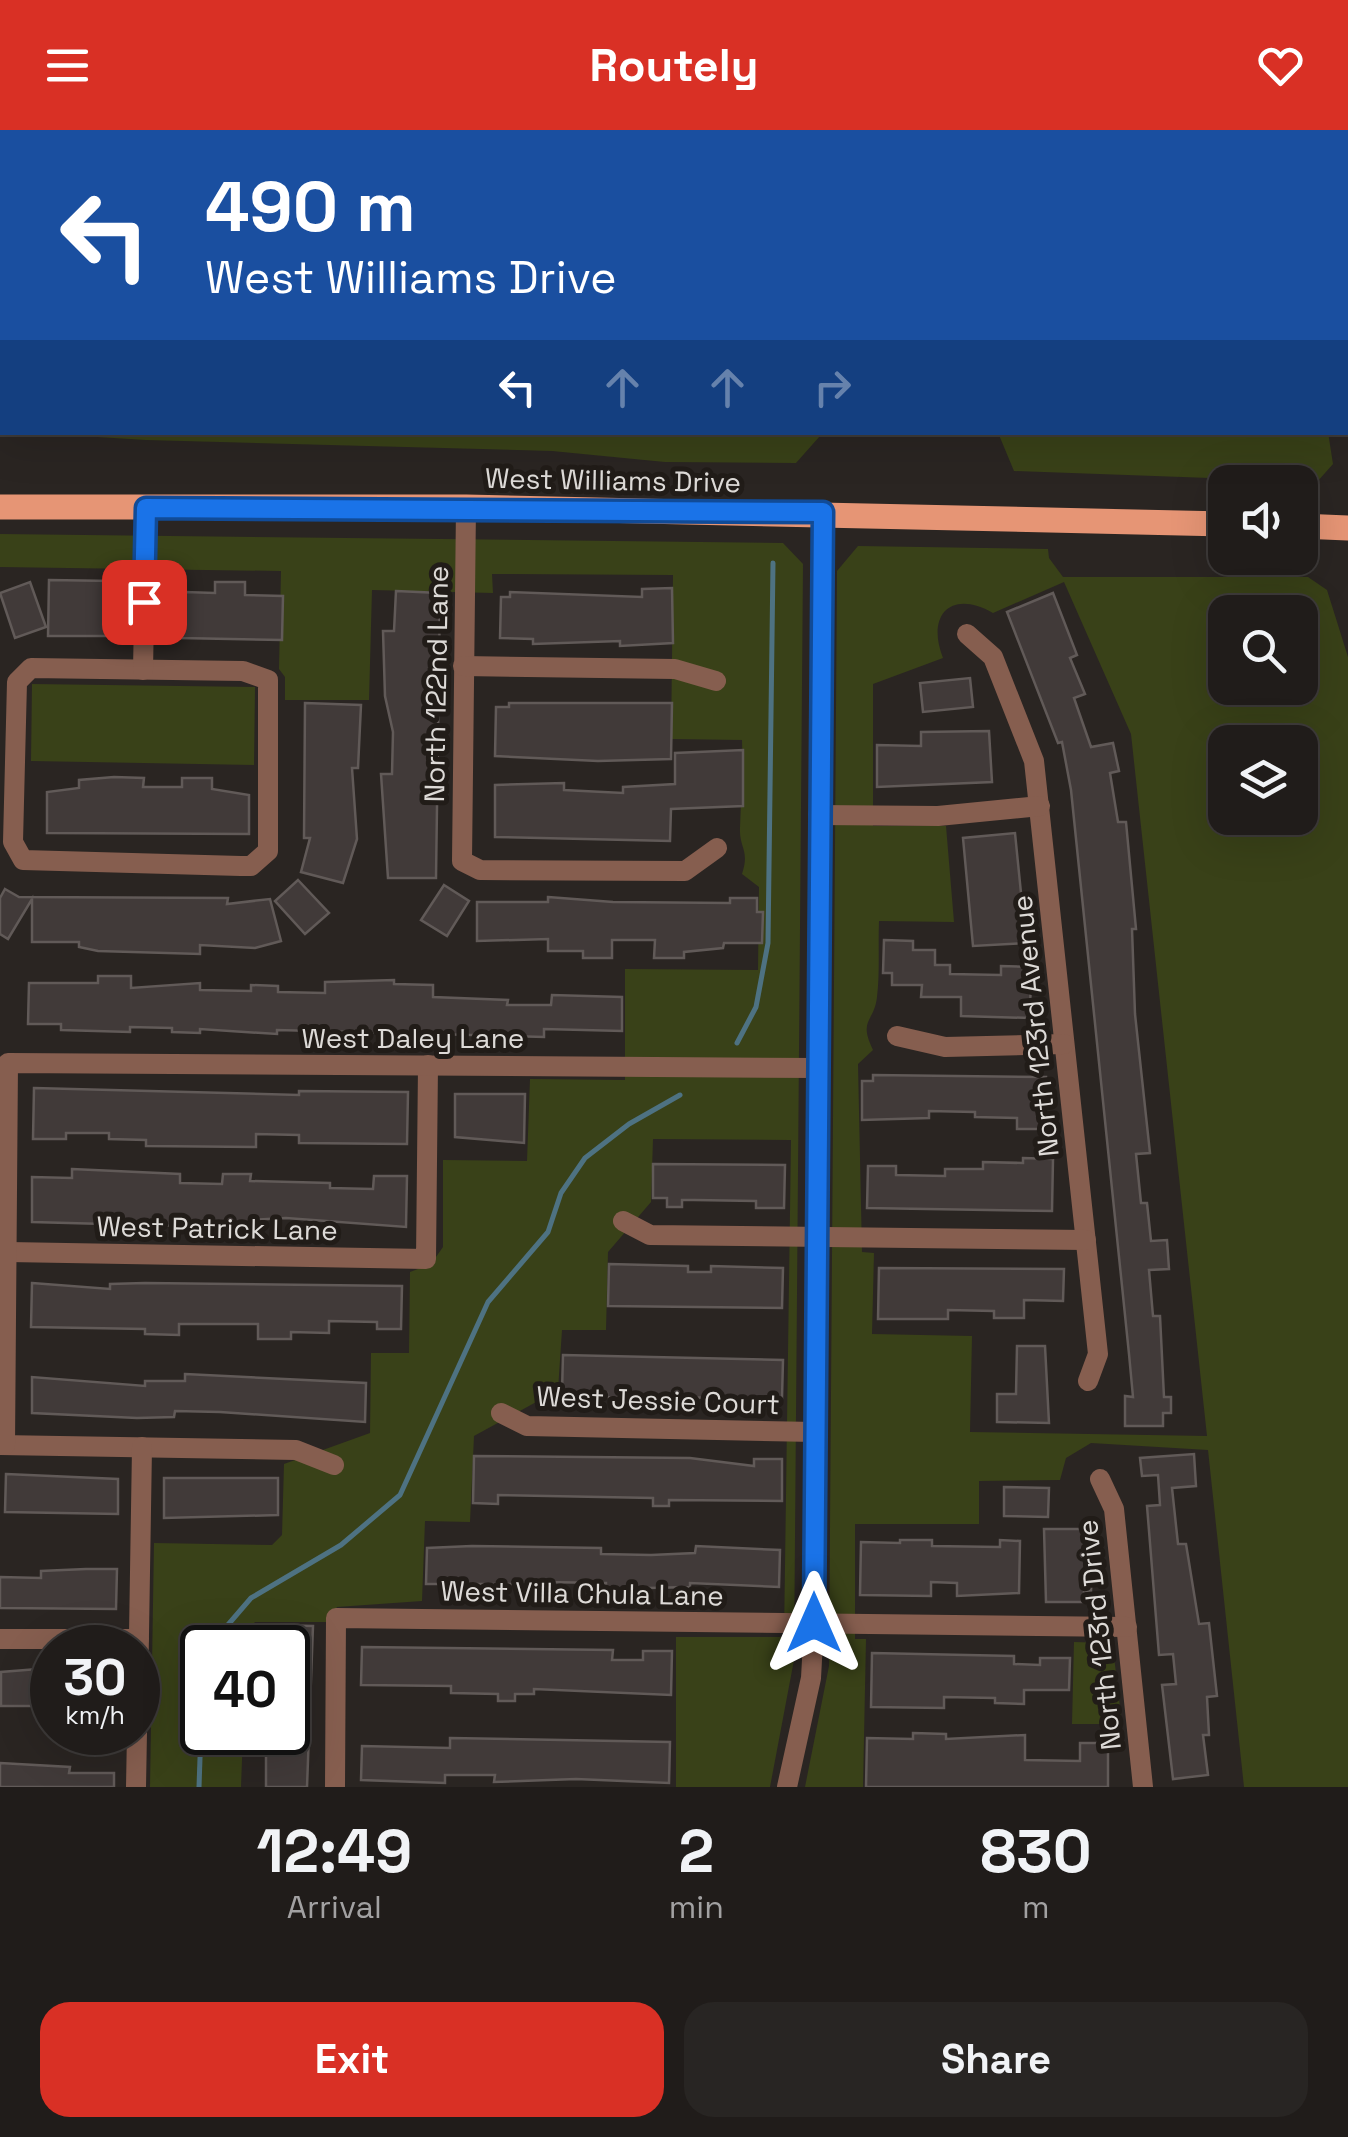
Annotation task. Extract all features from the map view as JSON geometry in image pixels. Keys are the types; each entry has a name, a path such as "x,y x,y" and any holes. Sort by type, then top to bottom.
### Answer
{"main road":[{"name":"West Williams Drive","path":"0,506 823,512 1208,523"},
{"path":"1318,527 1348,528"}],"street":[{"name":"North 122nd Lane","path":"466,507 462,861 480,870 685,871 717,848"},
{"path":"143,670 146,508"},
{"path":"787,1787 810,1678 814,1623 823,512"},
{"name":"North 123rd Avenue","path":"967,634 993,657 1006,686 1029,741 1040,806 1098,1354 1088,1381"},
{"path":"463,666 675,669 716,681"},
{"path":"31,668 143,670 243,671 268,680 268,850 262,859 241,866 32,864 16,854 16,682 20,675 31,668"},
{"path":"818,814 938,816 1040,806"},
{"path":"896,1036 945,1047 1064,1044"},
{"name":"West Daley Lane","path":"8,1252 8,1063 818,1068"},
{"name":"West Patrick Lane","path":"8,1252 426,1258 428,1065"},
{"path":"623,1220 650,1235 1086,1240"},
{"path":"8,1252 3,1445 296,1450 334,1466"},
{"name":"West Jessie Court","path":"501,1413 527,1426 815,1432"},
{"path":"138,1625 142,1447"},
{"name":"North 123rd Drive","path":"1100,1479 1114,1509 1143,1787"},
{"name":"West Villa Chula Lane","path":"335,1787 336,1618 1127,1627"},
{"path":"0,1639 30,1639"},
{"path":"136,1787 137,1755"}],"green space":[{"path":"65,435 999,435 820,436 796,463 665,462 552,451"},
{"path":"999,435 1328,435 1333,464 1318,481 1318,465 1208,465 1208,478 1014,471"},
{"path":"0,534 783,543 803,564 794,1660 770,1787 676,1787 676,1637 784,1637 791,1140 653,1139 651,1202 608,1252 606,1330 562,1330 558,1390 474,1436 470,1522 425,1521 422,1601 337,1607 327,1622 180,1625 180,1755 242,1755 241,1787 150,1787 151,1755 160,1755 160,1625 153,1625 154,1543 272,1545 282,1535 284,1464 370,1433 371,1353 409,1353 410,1272 431,1264 443,1247 443,1160 527,1161 530,1079 625,1080 625,969 758,970 759,887 742,874 742,740 671,739 673,575 492,574 493,593 372,590 369,700 285,700 285,677 279,669 281,571 0,567"},
{"path":"858,546 1048,549 1049,558 1063,577 1308,577 1327,590 1348,657 1348,1787 1244,1787 1208,1450 1091,1443 1066,1458 1060,1480 979,1481 979,1524 855,1524 855,1639 866,1639 863,1787 805,1787 829,1666 837,571","holes":["1064,582 1131,734 1207,1436 970,1432 972,1336 872,1334 874,1253 862,1252 858,1064 873,1050 867,1026 877,997 879,921 954,922 946,826 873,826 873,684 943,658 940,619 954,605 978,606 993,613"]},
{"path":"32,684 255,687 254,765 31,761"},
{"path":"1074,1642 1107,1643 1113,1648 1122,1724 1072,1724"}],"building":[{"path":"49,580 114,581 115,636 48,636"},
{"path":"30,582 46,627 15,638 0,593"},
{"path":"215,582 245,582 245,595 283,596 282,640 180,638 185,592 215,593"},
{"path":"672,588 673,643 533,644 533,639 500,638 501,597 510,597 510,592 642,597 642,589"},
{"path":"396,591 440,593 436,878 388,878 381,774 392,774 393,732 385,696 383,631 394,631"},
{"path":"1053,593 1077,655 1070,658 1085,694 1074,698 1091,747 1113,743 1119,771 1110,773 1118,822 1126,822 1136,929 1132,929 1135,1014 1150,1153 1136,1154 1141,1203 1147,1203 1151,1241 1167,1240 1169,1269 1149,1270 1153,1316 1160,1316 1164,1397 1171,1397 1171,1413 1163,1413 1163,1426 1125,1426 1125,1396 1133,1397 1071,790 1062,742 1058,743 1007,612"},
{"path":"970,678 973,707 923,712 920,683"},
{"path":"305,703 361,705 358,768 352,768 357,839 343,883 301,872 310,838 304,838"},
{"path":"509,703 672,703 671,759 598,761 495,756 496,707 509,707"},
{"path":"989,731 992,782 877,787 877,745 921,746 921,732"},
{"path":"743,750 743,806 671,809 670,841 495,837 495,785 564,783 564,790 623,793 623,787 675,784 675,753"},
{"path":"144,778 143,787 182,787 182,778 212,778 212,789 249,795 249,834 47,833 47,792 79,788 79,780"},
{"path":"1015,833 1026,943 973,946 963,838"},
{"path":"298,880 329,913 305,934 275,901"},
{"path":"444,885 469,901 447,936 421,920"},
{"path":"5,889 19,897 228,898 227,904 270,899 281,941 255,948 200,945 200,954 98,951 79,947 79,942 32,942 32,899 8,939 0,934 0,898"},
{"path":"548,897 730,903 730,898 757,898 757,912 763,912 762,943 724,943 723,948 684,952 684,958 654,958 655,940 612,940 612,958 583,958 583,951 548,951 548,939 477,941 477,902 548,902"},
{"path":"884,940 913,941 913,950 935,950 935,965 950,965 950,974 1001,975 1001,966 1031,967 1030,1018 961,1016 961,997 921,997 922,985 892,985 892,973 883,973"},
{"path":"98,976 131,976 131,988 200,983 200,990 251,991 251,985 278,986 278,992 325,993 325,982 394,980 394,984 433,985 433,997 508,1000 507,1005 551,1005 552,995 622,997 622,1031 544,1029 544,1037 277,1030 277,1034 130,1027 130,1032 61,1030 61,1024 28,1024 29,983 98,983"},
{"path":"873,1075 1046,1077 1045,1129 1017,1129 1017,1118 975,1117 975,1112 929,1111 929,1118 862,1120 862,1081 873,1081"},
{"path":"34,1088 299,1095 299,1091 408,1092 407,1144 299,1143 299,1135 256,1134 256,1147 146,1146 146,1140 109,1139 109,1133 66,1133 66,1139 33,1139"},
{"path":"455,1094 525,1094 524,1143 455,1137"},
{"path":"1023,1158 1053,1159 1052,1211 867,1208 868,1166 896,1166 896,1175 945,1176 945,1169 983,1169 983,1162 1023,1163"},
{"path":"653,1164 785,1165 784,1208 756,1208 756,1201 694,1200 682,1200 682,1207 667,1207 667,1198 653,1198"},
{"path":"72,1169 180,1174 180,1183 222,1184 223,1174 251,1174 250,1181 330,1183 330,1188 373,1189 374,1176 407,1176 406,1227 286,1218 250,1220 250,1225 179,1219 179,1226 32,1222 32,1177 72,1178"},
{"path":"609,1264 688,1266 688,1272 711,1272 711,1266 783,1268 782,1308 608,1306"},
{"path":"879,1268 1064,1269 1063,1301 1024,1300 1024,1318 994,1318 994,1311 948,1310 948,1319 878,1319"},
{"path":"32,1283 110,1289 110,1284 145,1283 402,1286 401,1329 377,1329 377,1322 329,1321 329,1333 291,1332 291,1339 258,1339 258,1324 179,1324 179,1335 145,1334 145,1329 31,1327"},
{"path":"1017,1346 1045,1346 1049,1423 997,1422 997,1394 1016,1394"},
{"path":"563,1355 783,1360 782,1398 607,1397 607,1393 562,1392"},
{"path":"185,1374 366,1383 365,1422 220,1412 175,1411 174,1417 137,1418 32,1413 32,1377 145,1386 145,1381 185,1381"},
{"path":"1194,1454 1196,1486 1172,1488 1178,1544 1186,1544 1199,1624 1209,1623 1217,1696 1207,1697 1209,1735 1203,1735 1208,1775 1173,1779 1162,1685 1176,1684 1173,1654 1159,1655 1147,1506 1160,1505 1158,1475 1142,1476 1140,1458"},
{"path":"474,1456 690,1458 754,1466 754,1459 782,1459 782,1501 669,1500 669,1506 653,1506 653,1498 498,1495 498,1504 473,1503"},
{"path":"6,1474 118,1479 118,1514 5,1512"},
{"path":"164,1478 278,1478 278,1515 164,1518"},
{"path":"1004,1487 1049,1488 1048,1517 1004,1516"},
{"path":"1044,1529 1086,1529 1086,1573 1092,1573 1091,1591 1084,1591 1084,1602 1046,1602"},
{"path":"932,1540 932,1546 1000,1547 1000,1540 1020,1541 1019,1593 957,1596 957,1583 931,1582 931,1596 860,1595 861,1542"},
{"path":"696,1546 780,1550 779,1587 690,1583 690,1587 606,1589 606,1583 543,1582 543,1590 526,1589 526,1584 426,1584 427,1548 601,1548 601,1554 651,1555 695,1553"},
{"path":"117,1569 116,1609 0,1608 0,1577 41,1578 41,1571"},
{"path":"310,1626 313,1626 310,1706"},
{"path":"362,1647 613,1650 612,1660 643,1660 643,1651 672,1651 671,1695 534,1689 534,1694 515,1694 515,1701 498,1701 498,1694 451,1693 451,1686 361,1685"},
{"path":"872,1653 1014,1656 1014,1664 1040,1665 1040,1658 1070,1658 1069,1690 1024,1690 1024,1704 995,1703 995,1698 944,1697 944,1708 871,1707"},
{"path":"30,1670 30,1706 1,1706 1,1672"},
{"path":"913,1733 946,1734 946,1739 1025,1735 1025,1760 1080,1761 1080,1743 1108,1743 1108,1787 866,1787 867,1738 913,1739"},
{"path":"450,1738 670,1742 669,1783 576,1779 494,1782 495,1775 445,1775 445,1783 361,1780 362,1746 450,1748"},
{"path":"266,1755 308,1755 307,1787 266,1787"},
{"path":"0,1763 70,1767 69,1773 114,1773 114,1787 0,1787"}],"waterway":[{"path":"737,1043 756,1007 768,943 773,563"},
{"path":"228,1625 251,1598 341,1545 400,1495 488,1302 548,1232 561,1193 585,1158 629,1124 680,1095"},
{"path":"199,1787 200,1755"}],"route":[{"path":"144,602 146,508 823,512 814,1623"}]}
